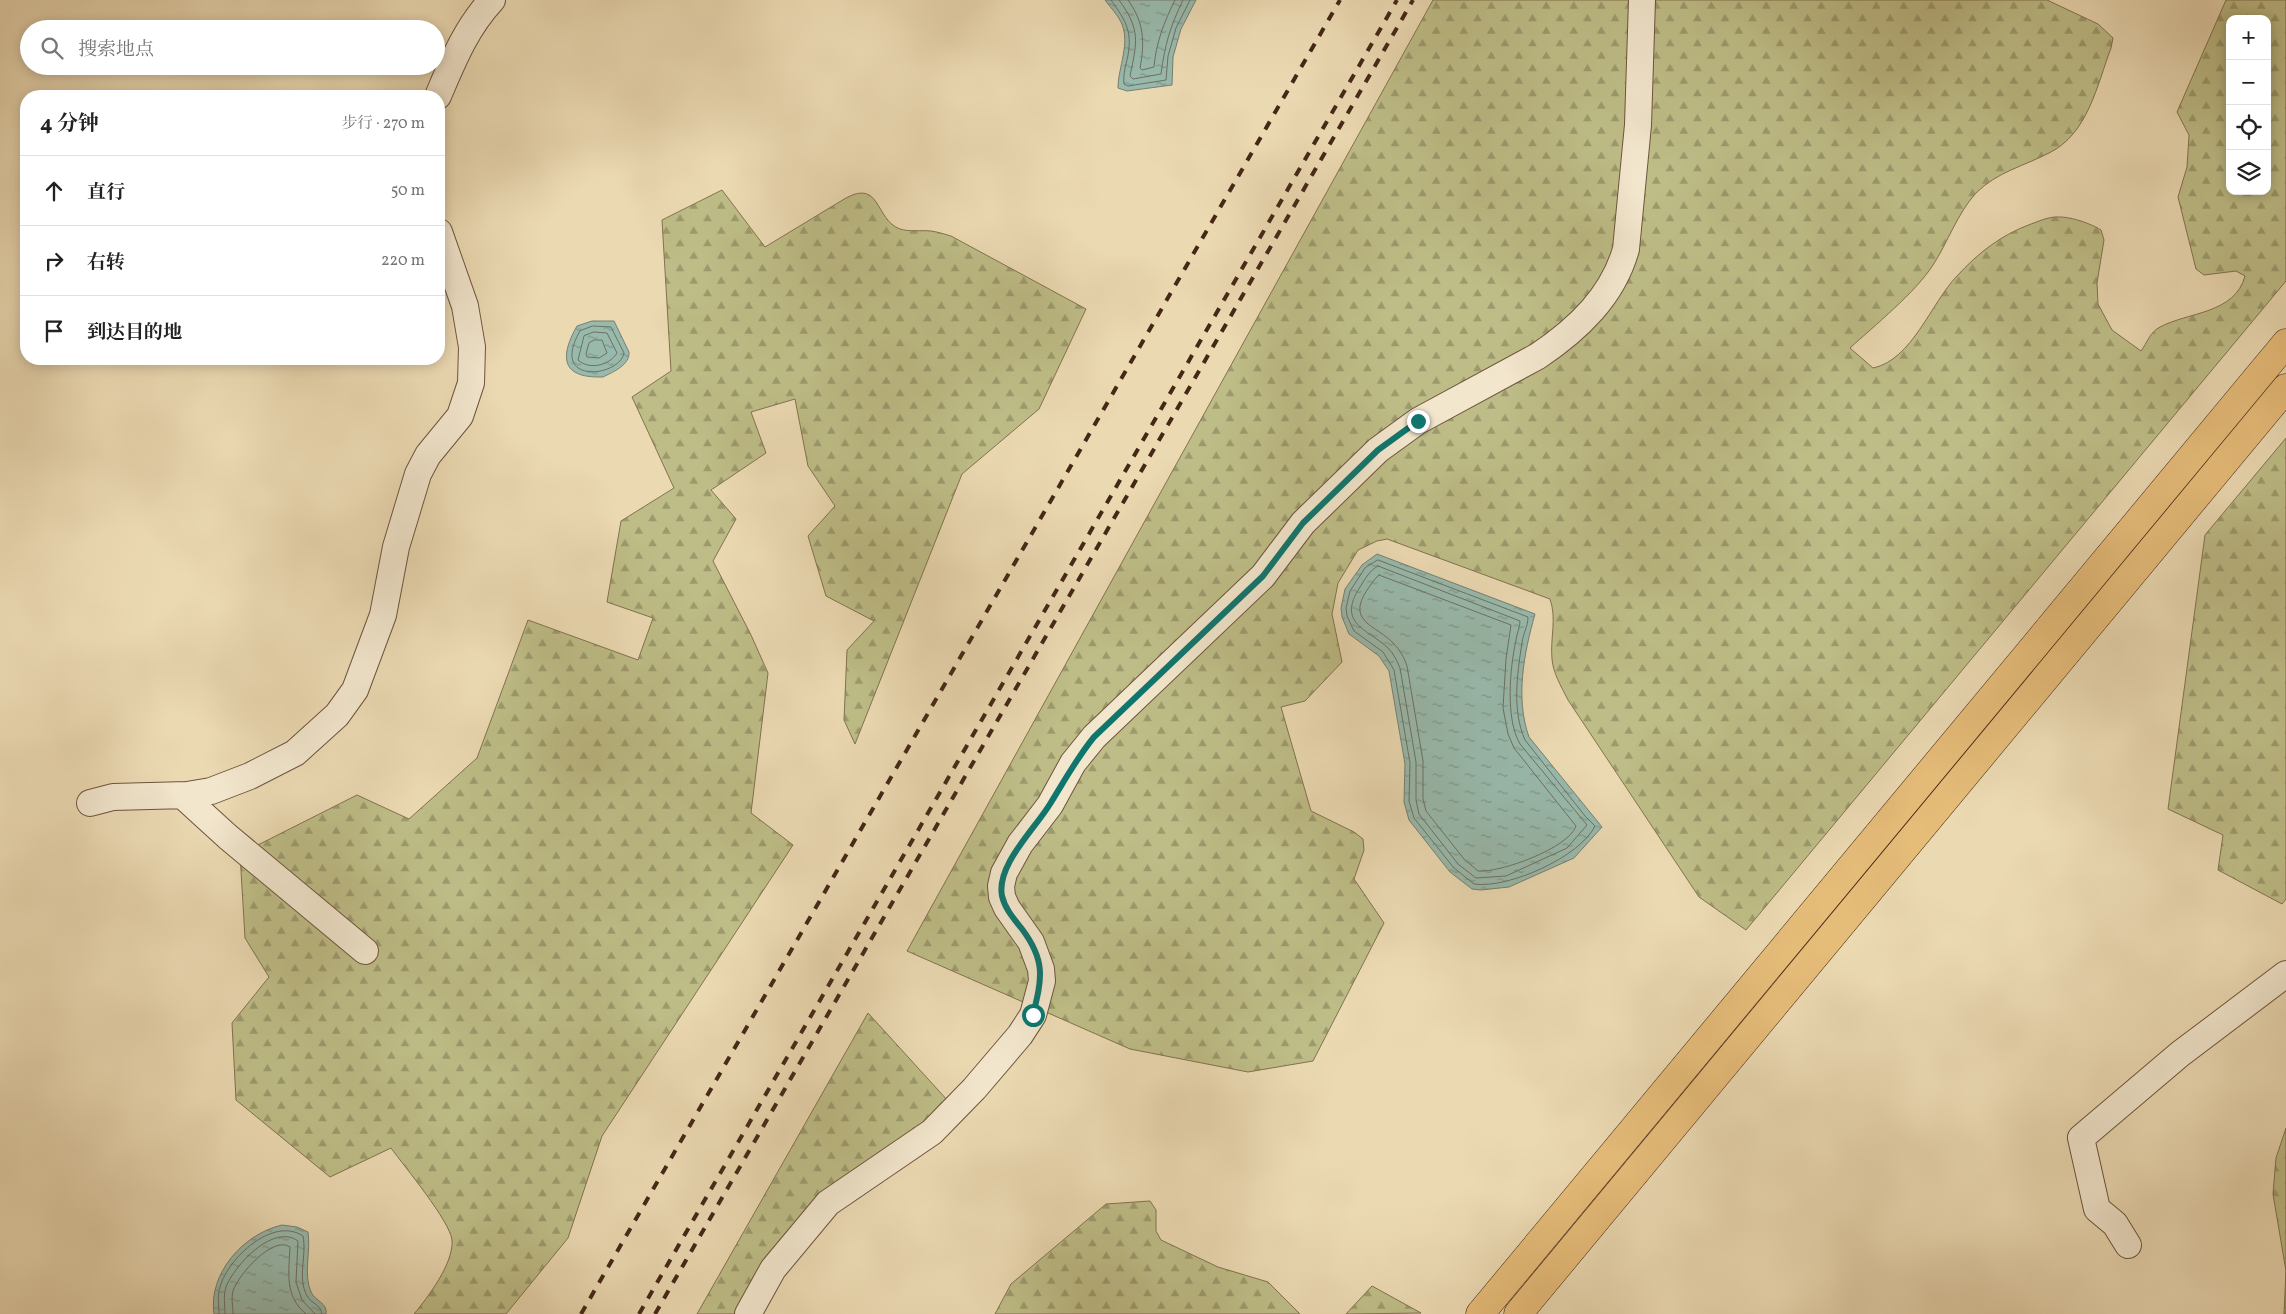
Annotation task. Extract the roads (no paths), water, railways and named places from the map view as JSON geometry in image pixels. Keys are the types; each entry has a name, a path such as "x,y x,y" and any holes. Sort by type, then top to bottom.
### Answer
{"main road":[{"path":"1480,1314 2286,343"},
{"path":"1518,1314 2286,388"}],"street":[{"path":"441,90 460,45 492,0"},
{"path":"748,1314 773,1269 828,1203 932,1132 974,1089 1020,1035 1033,1015 1042,981 1041,969 1031,942 1007,908 1002,897 1001,886 1004,873 1020,844 1050,805 1073,763 1094,737 1263,576 1303,523 1378,450 1418,421 1555,345 1588,315 1611,287 1617,276 1626,249 1638,125 1642,0"},
{"path":"90,804 113,797 183,796 211,791 234,783 295,753 337,715 355,690 384,615 396,547 418,474 428,455 460,416 471,383 472,347 465,306 445,249"},
{"path":"183,796 228,837 364,951"},
{"path":"2128,1245 2115,1224 2097,1209 2081,1138 2180,1054 2286,974"}],"water":[{"path":"1105,0 1196,0 1181,29 1173,57 1172,85 1127,91 1118,88 1125,38 1124,30 1121,22"},
{"path":"592,321 614,321 629,352 629,357 624,364 603,377 579,374 568,365 568,345 577,326"},
{"path":"1377,554 1535,614 1527,644 1522,691 1522,707 1529,737 1602,827 1574,858 1509,887 1472,889 1450,872 1409,820 1404,802 1405,764 1389,671 1379,656 1349,634 1342,617 1341,608 1345,589 1362,565"},
{"path":"282,1225 297,1227 308,1232 307,1270 309,1285 313,1295 325,1307 326,1314 214,1314 217,1284 231,1258 254,1237"}],"railway":[{"path":"581,1314 1340,0"},
{"path":"639,1314 1397,0"},
{"path":"655,1314 1413,0"}]}
